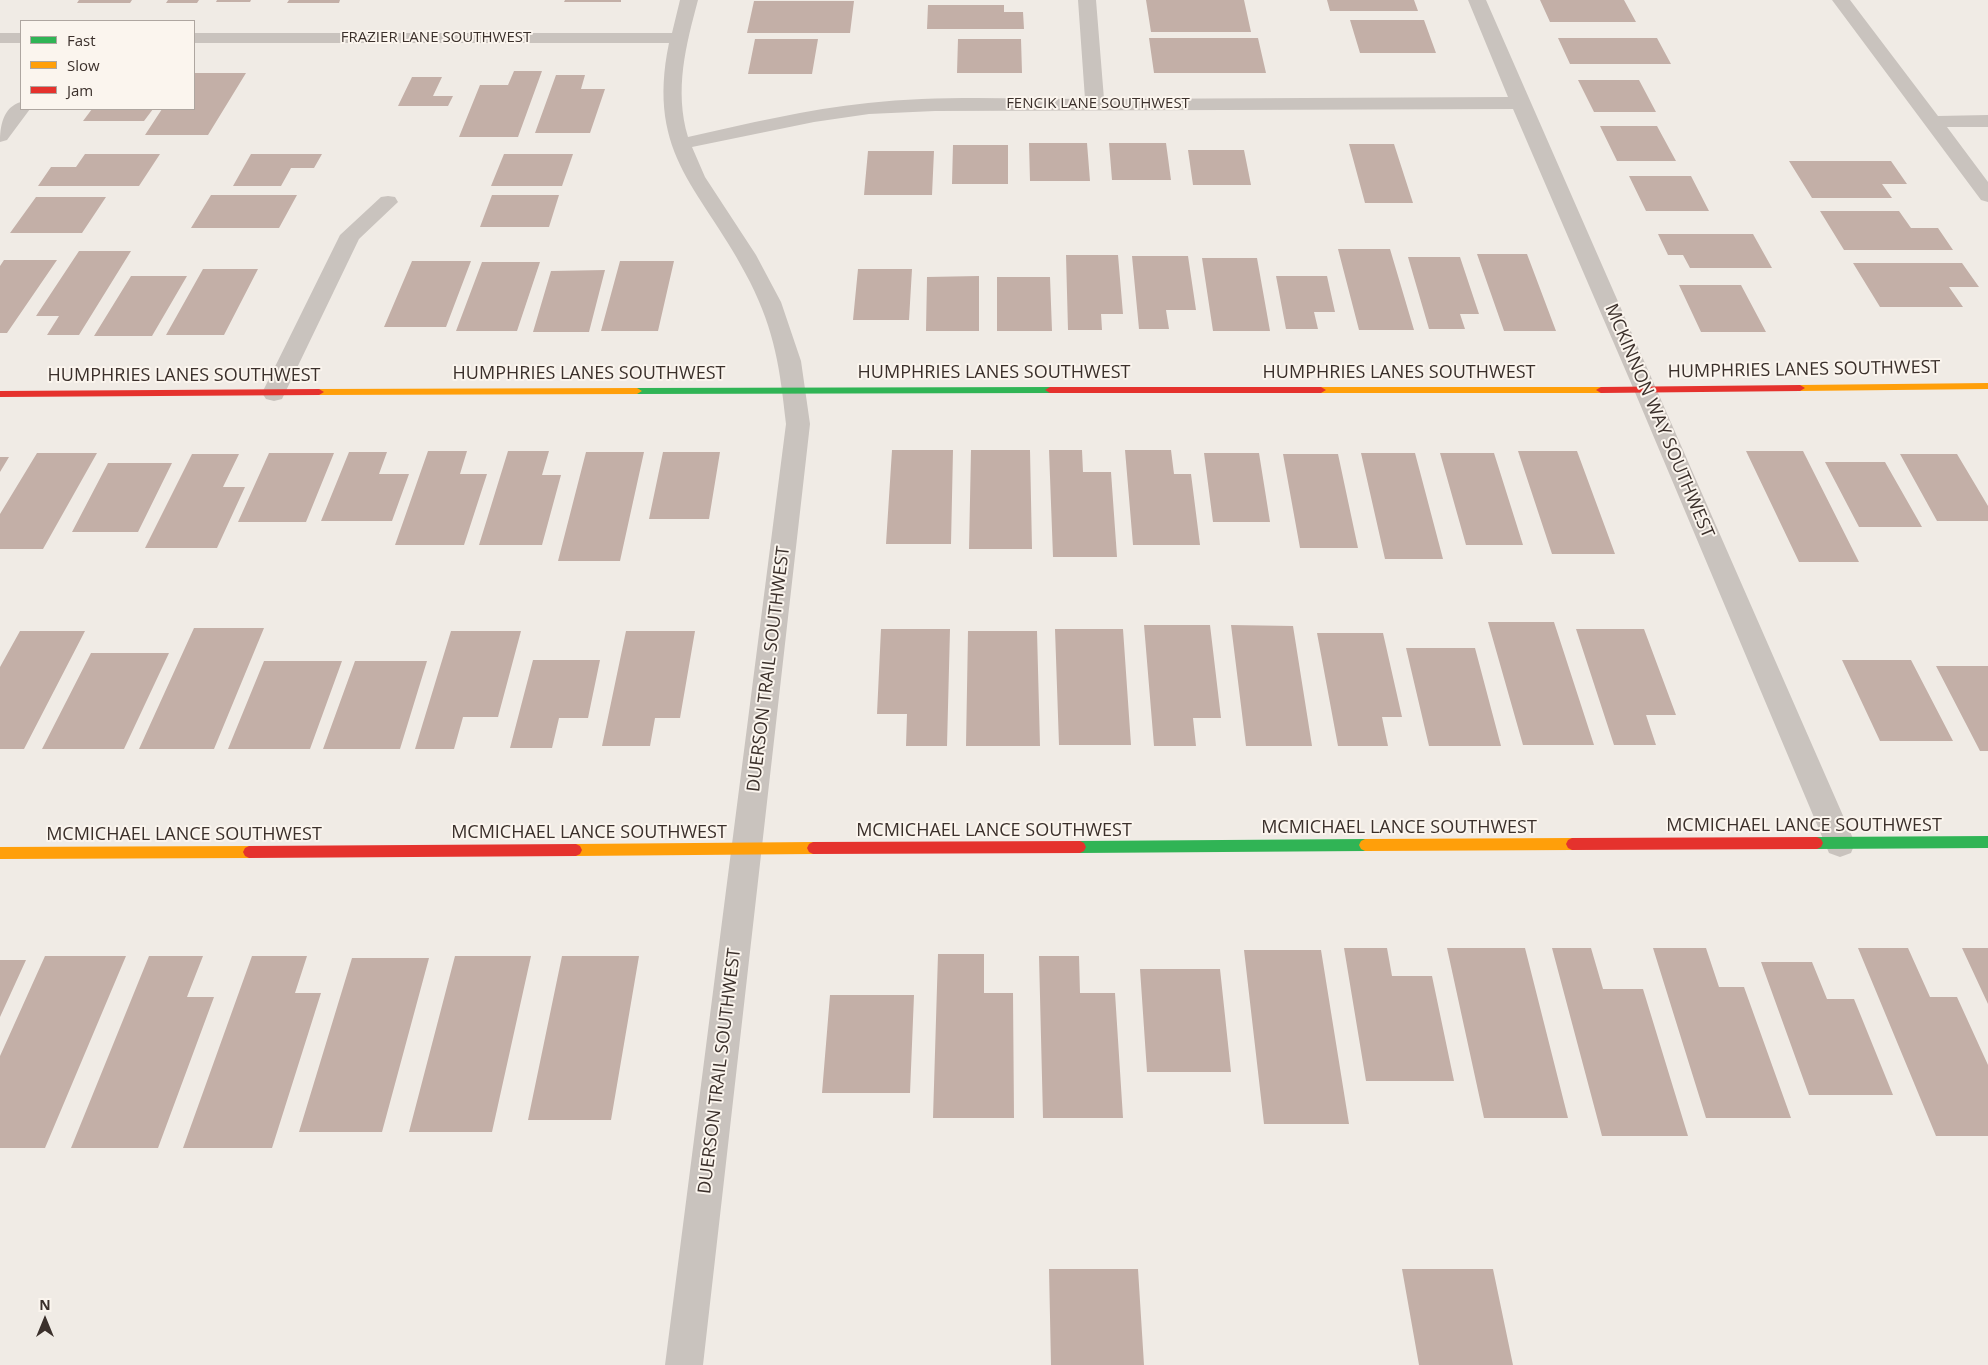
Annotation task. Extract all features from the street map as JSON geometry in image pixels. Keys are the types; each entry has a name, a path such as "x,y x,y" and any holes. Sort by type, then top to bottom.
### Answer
{"street":[{"name":"DUERSON TRAIL SOUTHWEST","path":"684,1365 798,424 788,352 758,276 696,178 680,144 673,111 673,92 679,38 689,0"},
{"path":"1087,0 1095,104"},
{"name":"MCKINNON WAY SOUTHWEST","path":"1477,0 1840,843"},
{"path":"1841,0 1988,196"},
{"path":"0,38 20,38"},
{"name":"FRAZIER LANE SOUTHWEST","path":"195,38 679,38"},
{"name":"FENCIK LANE SOUTHWEST","path":"680,144 814,116 869,108 936,105 1520,103"},
{"path":"0,136 20,109"},
{"path":"1932,122 1988,121"},
{"path":"274,393 350,235 388,202"},
{"name":"HUMPHRIES LANES SOUTHWEST","path":"0,394 794,390 1646,390 1988,386"},
{"name":"MCMICHAEL LANCE SOUTHWEST","path":"0,854 1988,842"}],"building":[{"path":"79,0 132,0 130,3 77,3"},
{"path":"168,0 199,0 197,3 166,3"},
{"path":"217,0 251,0 250,2 216,2"},
{"path":"289,0 340,0 339,3 287,3"},
{"path":"565,0 621,0 621,2 564,2"},
{"path":"1146,0 1244,0 1251,32 1151,32"},
{"path":"1327,0 1414,0 1418,11 1330,11"},
{"path":"1540,0 1624,0 1636,22 1550,22"},
{"path":"754,1 854,1 850,33 747,33"},
{"path":"928,5 1004,5 1004,12 1023,12 1024,29 927,29"},
{"path":"1350,20 1424,20 1436,53 1360,53"},
{"path":"1149,38 1258,38 1266,73 1154,73"},
{"path":"1558,38 1657,38 1671,64 1570,64"},
{"path":"755,39 818,39 812,74 748,74"},
{"path":"958,39 1021,39 1022,73 957,73"},
{"path":"514,71 542,71 518,137 459,137 480,85 508,85"},
{"path":"195,73 246,73 208,135 145,135 161,110 195,110"},
{"path":"556,75 585,75 581,89 605,89 590,133 535,133"},
{"path":"412,77 442,77 433,96 453,96 448,106 398,106"},
{"path":"1578,80 1639,80 1656,112 1594,112"},
{"path":"91,110 152,110 144,121 83,121"},
{"path":"1600,126 1657,126 1676,161 1617,161"},
{"path":"1029,143 1087,143 1090,181 1030,181"},
{"path":"1109,143 1166,143 1171,180 1112,180"},
{"path":"1349,144 1394,144 1413,203 1365,203"},
{"path":"953,145 1008,145 1008,184 952,184"},
{"path":"1188,150 1244,150 1251,185 1193,185"},
{"path":"868,151 934,151 932,195 864,195"},
{"path":"85,154 160,154 139,186 38,186 51,167 76,167"},
{"path":"251,154 322,154 314,168 291,168 281,186 233,186"},
{"path":"504,154 573,154 562,186 491,186"},
{"path":"1789,161 1891,161 1907,184 1882,184 1892,198 1812,198"},
{"path":"1629,176 1691,176 1709,211 1646,211"},
{"path":"211,195 297,195 279,228 191,228"},
{"path":"492,195 559,195 549,227 480,227"},
{"path":"36,197 106,197 82,233 10,233"},
{"path":"1820,211 1899,211 1911,228 1938,228 1953,250 1844,250"},
{"path":"1658,234 1753,234 1772,268 1690,268 1683,255 1668,255"},
{"path":"1338,249 1390,249 1414,330 1359,330"},
{"path":"79,251 131,251 79,335 47,335 59,316 36,316"},
{"path":"1477,254 1527,254 1556,331 1504,331"},
{"path":"1066,255 1118,255 1123,314 1101,314 1102,330 1068,330"},
{"path":"1132,256 1188,256 1196,310 1166,310 1169,329 1139,329"},
{"path":"1408,257 1460,257 1479,314 1460,314 1465,329 1429,329"},
{"path":"1202,258 1257,258 1270,331 1213,331"},
{"path":"4,260 57,260 7,333 0,333 0,266"},
{"path":"412,261 471,261 446,327 384,327"},
{"path":"620,261 674,261 658,331 601,331"},
{"path":"482,262 540,262 517,331 456,331"},
{"path":"1853,263 1962,263 1979,287 1949,287 1963,307 1880,307"},
{"path":"203,269 258,269 224,335 166,335"},
{"path":"858,269 912,269 909,320 853,320"},
{"path":"605,270 589,332 533,332 551,271"},
{"path":"131,276 187,276 152,336 94,336"},
{"path":"979,276 979,331 926,331 927,277"},
{"path":"1276,276 1327,276 1335,312 1314,312 1318,329 1286,329"},
{"path":"997,277 1050,277 1052,331 997,331"},
{"path":"1679,285 1741,285 1766,332 1701,332"},
{"path":"892,450 953,450 951,544 886,544"},
{"path":"971,450 1030,450 1032,549 969,549"},
{"path":"1049,450 1082,450 1083,472 1111,472 1117,557 1053,557"},
{"path":"1125,450 1171,450 1174,474 1191,474 1200,545 1133,545"},
{"path":"428,451 467,451 460,474 487,474 464,545 395,545"},
{"path":"508,451 549,451 542,475 561,475 542,545 479,545"},
{"path":"1518,451 1577,451 1615,554 1552,554"},
{"path":"1746,451 1803,451 1859,562 1799,562"},
{"path":"349,452 387,452 379,474 409,474 392,521 321,521"},
{"path":"586,452 644,452 620,561 558,561"},
{"path":"663,452 720,452 709,519 649,519"},
{"path":"37,453 97,453 43,549 0,549 0,514"},
{"path":"269,453 334,453 306,522 238,522"},
{"path":"1204,453 1259,453 1270,522 1213,522"},
{"path":"1361,453 1415,453 1443,559 1385,559"},
{"path":"1440,453 1494,453 1523,545 1466,545"},
{"path":"192,454 239,454 223,487 245,487 217,548 145,548"},
{"path":"1283,454 1338,454 1358,548 1300,548"},
{"path":"1900,454 1957,454 1988,506 1988,521 1937,521"},
{"path":"0,457 9,457 0,472"},
{"path":"1825,462 1885,462 1922,527 1859,527"},
{"path":"108,463 172,463 138,532 72,532"},
{"path":"1488,622 1554,622 1594,745 1523,745"},
{"path":"1144,625 1210,625 1221,718 1193,718 1196,746 1154,746"},
{"path":"1231,625 1293,626 1312,746 1246,746"},
{"path":"194,628 264,628 214,749 139,749"},
{"path":"881,629 950,629 947,746 906,746 907,714 877,714"},
{"path":"1055,629 1123,629 1131,745 1059,745"},
{"path":"1576,629 1644,629 1676,715 1646,715 1656,745 1614,745"},
{"path":"20,631 85,631 24,749 0,749 0,667"},
{"path":"451,631 521,631 498,717 463,717 454,749 415,749"},
{"path":"626,631 695,631 680,718 655,718 650,746 602,746"},
{"path":"968,631 1037,631 1040,746 966,746"},
{"path":"1317,633 1383,633 1402,717 1382,717 1388,746 1338,746"},
{"path":"1406,648 1475,648 1501,746 1429,746"},
{"path":"91,653 169,653 124,749 42,749"},
{"path":"533,660 600,660 588,718 559,718 552,748 510,748"},
{"path":"1842,660 1911,660 1953,741 1880,741"},
{"path":"264,661 342,661 310,749 228,749"},
{"path":"355,661 427,661 400,749 323,749"},
{"path":"1936,666 1988,666 1988,751 1980,751"},
{"path":"1344,948 1387,948 1392,976 1432,976 1454,1081 1366,1081"},
{"path":"1447,948 1525,948 1568,1118 1484,1118"},
{"path":"1552,948 1591,948 1603,989 1643,989 1688,1136 1602,1136"},
{"path":"1653,948 1706,948 1719,987 1744,987 1791,1118 1706,1118"},
{"path":"1858,948 1908,948 1930,997 1957,997 1988,1065 1988,1136 1936,1136"},
{"path":"1962,948 1988,948 1988,1004"},
{"path":"1244,950 1321,950 1349,1124 1264,1124"},
{"path":"938,954 984,954 984,993 1013,993 1014,1118 933,1118"},
{"path":"45,956 126,956 45,1148 0,1148 0,1056"},
{"path":"149,956 203,956 187,997 214,997 158,1148 71,1148"},
{"path":"252,956 307,956 295,993 321,993 272,1148 183,1148"},
{"path":"455,956 531,956 492,1132 409,1132"},
{"path":"562,956 639,956 611,1120 528,1120"},
{"path":"1039,956 1079,956 1080,993 1115,993 1123,1118 1043,1118"},
{"path":"352,958 429,958 382,1132 299,1132"},
{"path":"0,960 26,960 0,1017"},
{"path":"1761,962 1812,962 1827,999 1854,999 1893,1095 1809,1095"},
{"path":"1140,969 1220,969 1231,1072 1147,1072"},
{"path":"830,995 914,995 910,1093 822,1093"},
{"path":"1049,1269 1138,1269 1144,1365 1051,1365"},
{"path":"1402,1269 1493,1269 1513,1365 1419,1365"}],"traffic: fast":[{"path":"637,391 1050,390"},
{"path":"1817,843 1988,842"},
{"path":"1080,847 1365,845"}],"traffic: slow":[{"path":"1800,388 1988,386"},
{"path":"1321,390 1601,390"},
{"path":"319,392 637,391"},
{"path":"1365,845 1572,844"},
{"path":"576,850 813,848"},
{"path":"0,853 249,852"}],"traffic: jam":[{"path":"1601,390 1800,388"},
{"path":"1050,390 1321,390"},
{"path":"0,394 319,392"},
{"path":"1572,844 1817,843"},
{"path":"813,848 1080,847"},
{"path":"249,852 576,850"}]}
